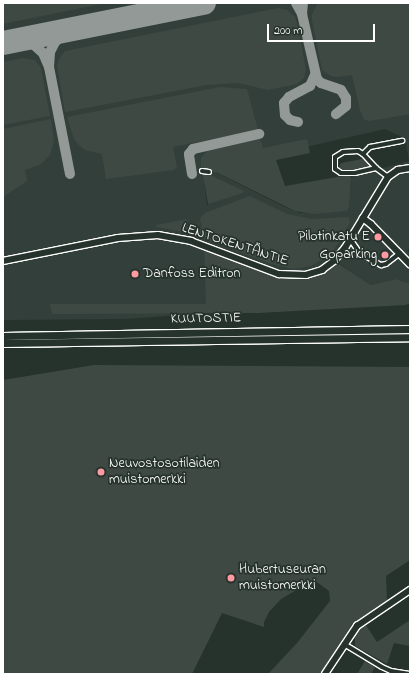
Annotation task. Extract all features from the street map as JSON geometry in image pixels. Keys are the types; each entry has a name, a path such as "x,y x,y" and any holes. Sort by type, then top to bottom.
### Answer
{"highway":[{"name":"KUUTOSTIE","path":"3,336 410,329"},
{"name":"KUUTOSTIE","path":"3,344 410,337"}],"street":[{"path":"363,154 370,147 402,141"},
{"path":"376,168 341,173 335,169 336,155 352,151 363,154 376,168 388,177 398,170 410,168"},
{"path":"202,170 208,172"},
{"name":"LENTOKENTÄNTIE","path":"3,261 118,238 158,235 192,241 279,274 297,276 315,272 328,266 341,254 388,177"},
{"path":"363,218 410,264"},
{"path":"350,239 359,252 381,265 386,264 400,253"},
{"path":"325,674 354,630 366,619 410,590"},
{"path":"344,644 382,667 391,671 410,674"}],"shaded area":[{"path":"3,3 410,3 410,248 407,250 410,254 410,285 396,279 371,285 338,263 242,314 209,313 126,319 3,320","holes":["385,129 405,138 409,161 351,177 350,190 324,213 300,213 209,169","207,179 208,204 207,206 204,180"]},
{"path":"3,3 106,3 3,24"},
{"path":"318,3 410,3 410,114 370,121 364,120 360,110 352,75 338,77 331,76 322,70 312,20 312,14"},
{"path":"278,8 287,10 295,17 297,23 306,70 304,78 297,84 268,90 238,83 207,85 65,112 57,65 59,59 65,51"},
{"path":"23,58 35,60 41,68 50,116 3,125 3,62"},
{"path":"220,87 247,89 258,130 173,147 177,167 174,170 106,179 102,154 85,150 79,145 74,139 67,117"},
{"path":"51,119 54,142 50,155 41,164 25,170 27,181 3,197 3,129"},
{"path":"260,139 263,148 307,139 310,153 276,160 285,186 349,175 351,177 349,206 347,211 313,214 295,211 218,173 201,168 201,158 209,149"},
{"path":"362,159 369,164 366,169 345,171 339,167 341,163"},
{"path":"208,174 244,191 243,193 208,204 203,175"},
{"path":"250,196 287,214 312,219 349,217 350,223 334,250 327,256 311,266 293,269 271,264 208,240 197,234 197,231 202,228 200,218 205,213"},
{"path":"187,219 189,233 156,227 156,225"},
{"path":"204,245 268,270 306,275 334,261 371,285 396,279 407,283 410,285 410,303 406,305 258,313 52,314 50,304 206,304"},
{"path":"94,365 410,367 410,560 386,576 387,601 352,624 322,674 268,674 297,643 330,601 329,591 314,580 281,599 269,612 264,622 264,627 222,613 192,674 3,674 3,380"},
{"path":"410,620 410,646 394,643 387,664 355,646 355,635 365,624 377,642"},
{"path":"365,661 375,667 371,674 357,674"}],"taxiway":[{"path":"296,3 302,14 303,3"},
{"path":"302,14 317,79 321,83 341,90 346,98 346,106 336,114"},
{"path":"11,41 21,41 34,45 43,53 49,67 50,52 55,42 64,34 77,28"},
{"path":"49,67 70,174"},
{"path":"298,122 290,120 285,115 284,103 289,97 310,86 315,75"},
{"path":"192,174 189,154 193,149 259,134"}],"runway":[{"path":"3,43 204,3"}],"place":[{"name":"Pilotinkatu E","path":"378,237"},
{"name":"Goparking","path":"385,255"},
{"name":"Danfoss Editron","path":"135,274"},
{"name":"Neuvostosotilaiden muistomerkki","path":"101,472"},
{"name":"Hubertuseuran muistomerkki","path":"231,578"}]}
